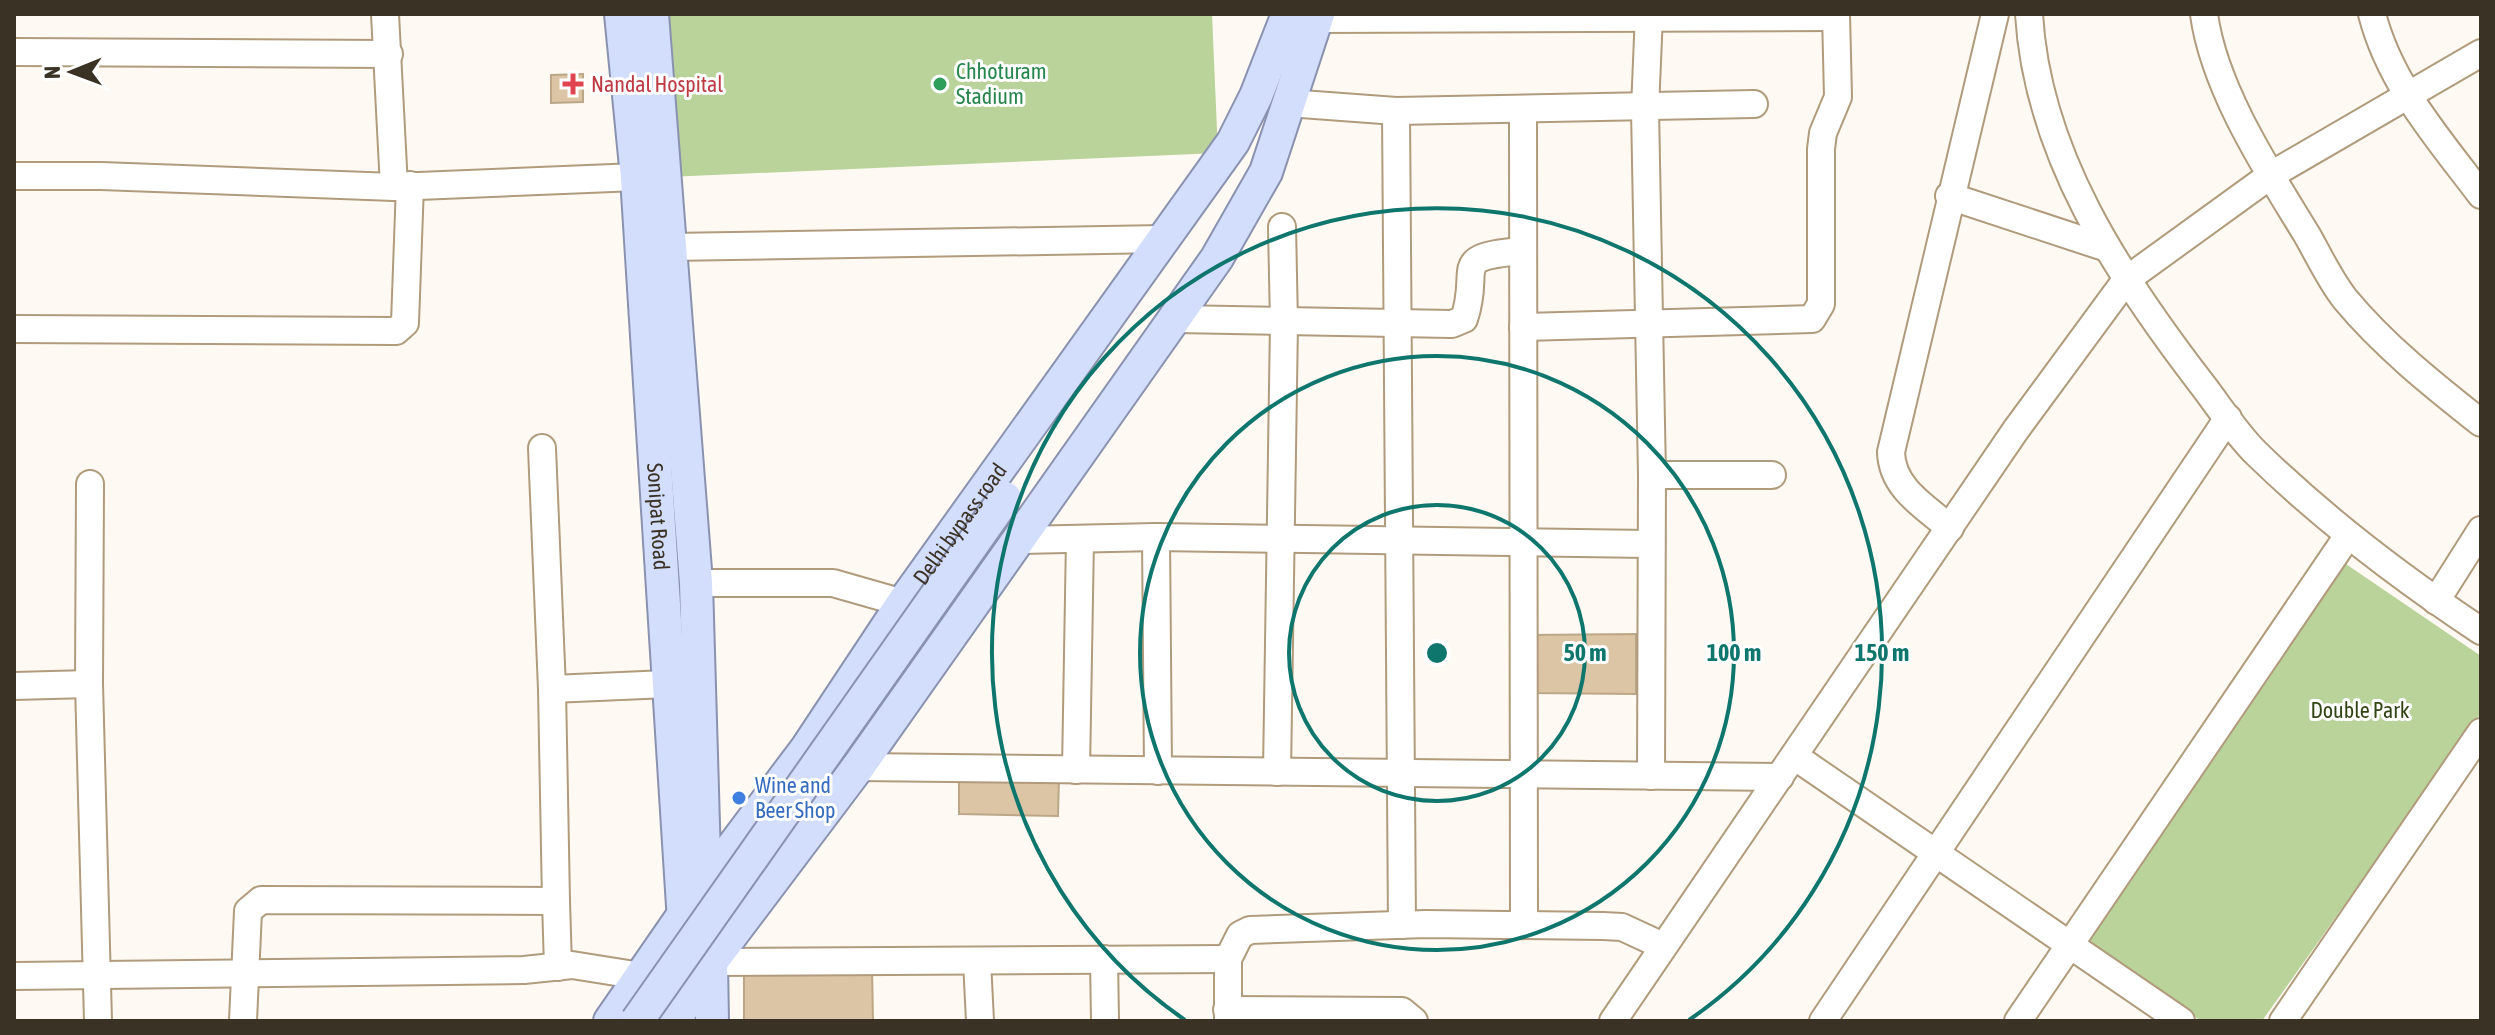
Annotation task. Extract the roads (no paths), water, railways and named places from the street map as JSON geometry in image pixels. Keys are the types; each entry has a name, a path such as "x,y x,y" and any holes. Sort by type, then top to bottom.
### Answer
{"main road":[{"name":"Sonipat Road","path":"621,14 637,177 696,583 704,885 711,962 712,1021"},
{"name":"Sonipat Road","path":"652,14 670,247 664,377 667,684 684,919 685,1013"},
{"path":"637,1021 1015,516 1176,319 1257,193 1288,103 1308,16"},
{"name":"Delhi bypass road","path":"610,1021 684,919 704,885 807,748 903,603 1164,239 1239,129 1308,16"},
{"path":"685,1013 711,962 858,767 1217,196 1239,155 1239,129"},
{"path":"656,1021 1015,516 1254,169 1263,159 1271,158"}],"street":[{"path":"14,329 396,331 405,323 402,186 385,14"},
{"path":"1950,528 1897,480 1891,468 1891,452 1949,196 1995,14"},
{"path":"2029,14 2032,59 2064,164 2126,280 2254,452 2347,537 2481,631"},
{"path":"2204,14 2207,34 2222,79 2271,175 2344,297 2419,373 2481,423"},
{"path":"2372,14 2381,48 2406,95 2481,195"},
{"path":"1308,16 1836,16 1838,97 1823,133 1821,149 1818,312 1804,321 1523,327"},
{"path":"1649,16 1645,109 1652,475 1651,776"},
{"path":"14,52 389,54"},
{"path":"1613,1021 1950,528 2126,280 2271,175 2481,53"},
{"path":"1288,103 1396,111 1645,109 1754,104"},
{"path":"1523,109 1521,774 1524,925"},
{"path":"1396,111 1396,542 1402,925"},
{"path":"14,176 402,186 637,177"},
{"path":"1949,196 2107,248"},
{"path":"1277,772 1284,323 1282,227"},
{"path":"670,247 1164,239"},
{"path":"1176,319 1452,324 1464,319 1468,274 1474,262 1482,255 1523,251"},
{"path":"1823,1021 2228,418"},
{"path":"542,448 552,689 558,967"},
{"path":"1652,475 1772,475"},
{"path":"90,484 89,684 98,1021"},
{"path":"1015,516 1080,539 1156,537 1650,544"},
{"path":"2436,601 2481,530"},
{"path":"1156,537 1158,771"},
{"path":"2018,1021 2347,537"},
{"path":"1076,770 1080,539"},
{"path":"696,583 833,583 903,603"},
{"path":"14,686 89,684"},
{"path":"552,689 667,684"},
{"path":"2283,1021 2481,732"},
{"path":"858,767 1651,776 1787,767 1936,853 2181,1021"},
{"path":"243,1021 248,911 261,900 556,901"},
{"path":"1414,1021 1402,1011 1228,1015 1228,959 1240,935 1250,930 1402,925 1622,927 1663,946"},
{"path":"1104,959 1105,1021"},
{"path":"711,962 1228,959"},
{"path":"977,961 980,1021"},
{"path":"14,976 99,977 572,965 641,976"}],"place":[{"name":"Nandal Hospital","path":"573,84"},
{"name":"Chhoturam Stadium","path":"940,84"},
{"name":"Wine and Beer Shop","path":"739,798"}],"park label":[{"name":"Double Park","path":"2360,710"}]}
